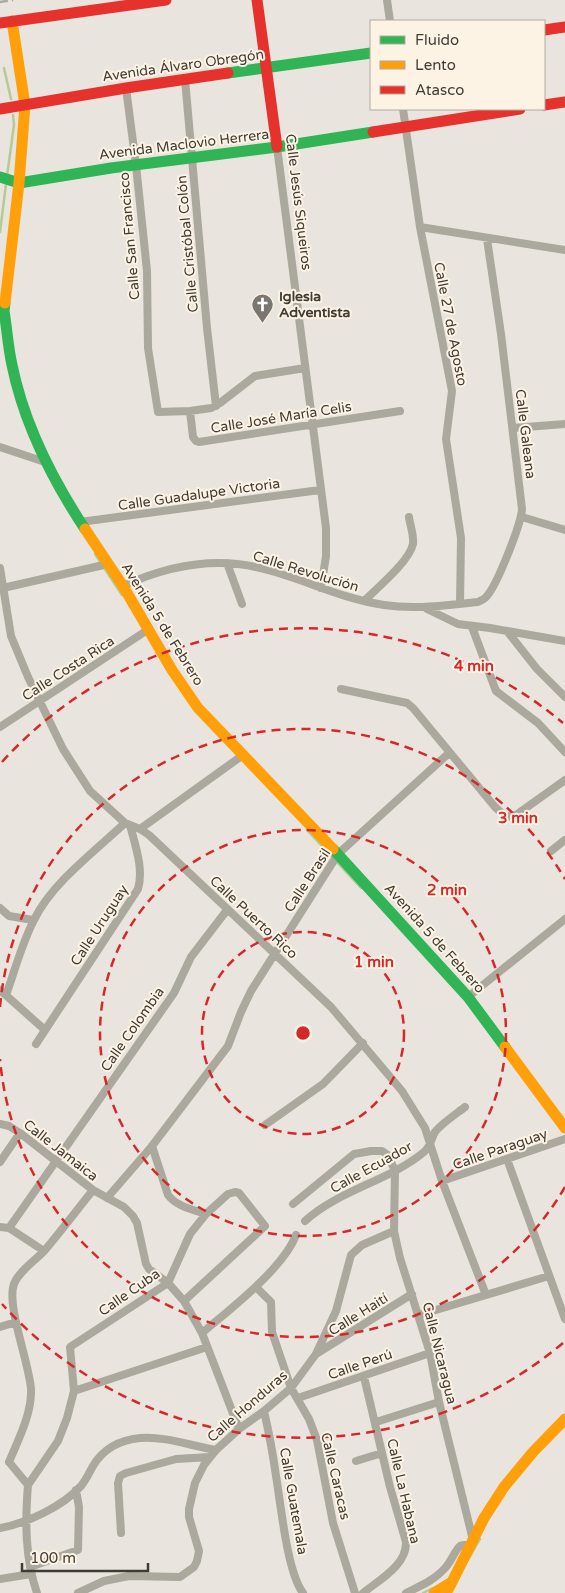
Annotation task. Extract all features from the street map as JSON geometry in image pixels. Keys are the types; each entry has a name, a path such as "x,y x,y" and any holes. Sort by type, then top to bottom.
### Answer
{"main road":[{"path":"6,22 166,0"},
{"name":"Calle Jesús Siqueiros","path":"257,0 277,147"},
{"name":"Avenida 5 de Febrero","path":"6,22 25,105 19,183 2,311 14,373 29,422 45,462 60,490 123,586 172,670 198,708 338,854 468,997 565,1128"},
{"path":"545,30 565,27"},
{"name":"Avenida Álvaro Obregón","path":"0,109 185,79 370,53"},
{"path":"545,105 565,102"},
{"name":"Avenida Maclovio Herrera","path":"0,177 19,183 406,128 514,110"},
{"path":"446,1593 471,1543 504,1487 533,1452 565,1419"},
{"path":"434,1593 452,1582"}],"street":[{"path":"387,0 390,20"},
{"name":"Calle Cristóbal Colón","path":"185,79 207,328 216,406"},
{"name":"Calle San Francisco","path":"126,88 147,271 148,348 158,412 190,411"},
{"name":"Calle 27 de Agosto","path":"403,110 420,227 452,391 446,439 461,538 460,604"},
{"name":"Calle Jesús Siqueiros","path":"277,147 326,541 326,556 321,588"},
{"path":"420,227 565,250"},
{"name":"Calle Galeana","path":"460,604 478,602 485,599 490,593 522,516 522,501 513,428 487,239"},
{"path":"190,411 216,406 255,376 305,368"},
{"name":"Calle José María Celis","path":"190,411 193,437 194,440 199,442 400,411"},
{"path":"513,428 565,424"},
{"path":"0,446 45,462"},
{"name":"Calle Guadalupe Victoria","path":"80,522 320,490"},
{"path":"522,516 565,530"},
{"path":"364,601 392,574 409,553 413,538 409,517"},
{"path":"227,563 242,604"},
{"name":"Calle Revolución","path":"123,586 162,570 201,564 227,563 264,568 364,601 401,608 425,608 460,604"},
{"path":"2,588 108,564"},
{"name":"Calle Puerto Rico","path":"0,568 11,636 28,678 62,748 90,791 128,824 149,835 275,953 331,1007 402,1091 425,1128 442,1182 486,1296"},
{"name":"Calle Revolución","path":"425,608 458,624 565,641"},
{"path":"472,627 496,691 538,723 565,752"},
{"name":"Calle Costa Rica","path":"0,727 149,629"},
{"path":"507,631 537,669 565,697"},
{"path":"341,689 407,703 495,807 506,817 516,815 565,780"},
{"name":"Calle Brasil","path":"107,1198 152,1146 228,1046 244,1005 338,854 449,753"},
{"path":"140,829 243,755"},
{"path":"45,1030 3,992 33,920 45,902 62,882 128,824"},
{"name":"Calle Uruguay","path":"36,1044 138,889 140,869 128,824"},
{"path":"552,851 565,840"},
{"path":"0,908 9,916 33,920"},
{"name":"Calle Colombia","path":"9,1228 174,993 191,957 227,910"},
{"path":"468,997 565,919"},
{"path":"265,1125 323,1084 362,1043"},
{"name":"Calle Ecuador","path":"305,1222 335,1201 395,1171 424,1152 430,1145 435,1132 465,1107"},
{"name":"Calle Jamaica","path":"0,1124 9,1126 20,1133 93,1190 107,1198"},
{"path":"0,1162 20,1133"},
{"name":"Calle Paraguay","path":"442,1182 565,1139"},
{"path":"152,1146 171,1199 206,1214"},
{"path":"293,1204 354,1154 382,1151 388,1155 395,1171"},
{"path":"507,1159 565,1319"},
{"name":"Calle Nicaragua","path":"395,1171 394,1231 400,1258 430,1353 439,1402 471,1543"},
{"path":"0,1466 9,1462 27,1415 31,1391 27,1363 12,1298 14,1284 17,1278 44,1251 93,1190"},
{"name":"Calle Cuba","path":"74,1392 70,1347 168,1283 190,1234 206,1214 228,1194 235,1192 240,1194 265,1226 184,1301"},
{"path":"107,1198 124,1207 133,1216 137,1223 146,1264 149,1269 168,1283 184,1301 202,1333 239,1429"},
{"path":"0,1227 9,1228 44,1251"},
{"name":"Calle Honduras","path":"78,1593 104,1581 129,1576 180,1577 194,1567 199,1551 189,1517 190,1500 195,1483 210,1456 239,1429 291,1388 316,1354 336,1310 351,1255 362,1245 394,1231"},
{"path":"202,1333 256,1287 286,1253 296,1234"},
{"path":"419,1315 549,1276"},
{"name":"Calle Caracas","path":"256,1287 271,1302 272,1332 291,1388 298,1398 317,1440 333,1523 355,1593"},
{"name":"Calle Haití","path":"316,1354 412,1294"},
{"path":"0,1328 16,1322"},
{"path":"37,1593 30,1571 25,1522 28,1485 58,1441 74,1392 207,1347"},
{"name":"Calle Perú","path":"298,1398 430,1353"},
{"name":"Calle La Habana","path":"363,1593 401,1562 406,1549 406,1542 364,1376"},
{"path":"376,1422 439,1402"},
{"name":"Calle Guatemala","path":"264,1411 287,1544 298,1586 303,1593"},
{"path":"0,1528 25,1522 69,1497 83,1484 103,1452 123,1442 139,1438 154,1438 216,1450"},
{"path":"356,1461 382,1453"},
{"path":"121,1533 118,1484 120,1476 176,1459 210,1456"},
{"path":"9,1462 28,1485"},
{"path":"0,1579 30,1571 78,1550 79,1507 76,1490"},
{"path":"406,1593 440,1574 460,1546 471,1543"}],"waterway":[{"path":"4,68 11,99"},
{"path":"7,176 14,125 13,115"},
{"path":"0,232 6,184"},
{"path":"95,554 122,595"},
{"path":"307,830 361,888"},
{"path":"468,1560 480,1539"},
{"path":"423,1593 433,1588"}],"railway":[{"path":"0,2 13,0"}],"traffic: fast":[{"path":"228,73 370,53"},
{"path":"0,177 19,183 111,168 277,147 373,132"},
{"path":"5,303 4,311 11,358 24,408 32,430 61,491 85,529"},
{"path":"333,849 468,997 505,1047"}],"traffic: slow":[{"path":"5,303 19,183 25,105 12,21"},
{"path":"85,529 123,586 172,670 198,708 333,849"},
{"path":"505,1047 565,1128"},
{"path":"434,1593 452,1582 484,1518 504,1487 533,1452 565,1419"},
{"path":"446,1593 452,1582"}],"traffic: jam":[{"path":"0,23 166,0"},
{"path":"257,0 277,147"},
{"path":"545,30 565,27"},
{"path":"0,109 228,73"},
{"path":"545,105 565,102"},
{"path":"373,132 514,110"}],"place":[{"name":"Iglesia Adventista","path":"263,323"}]}
